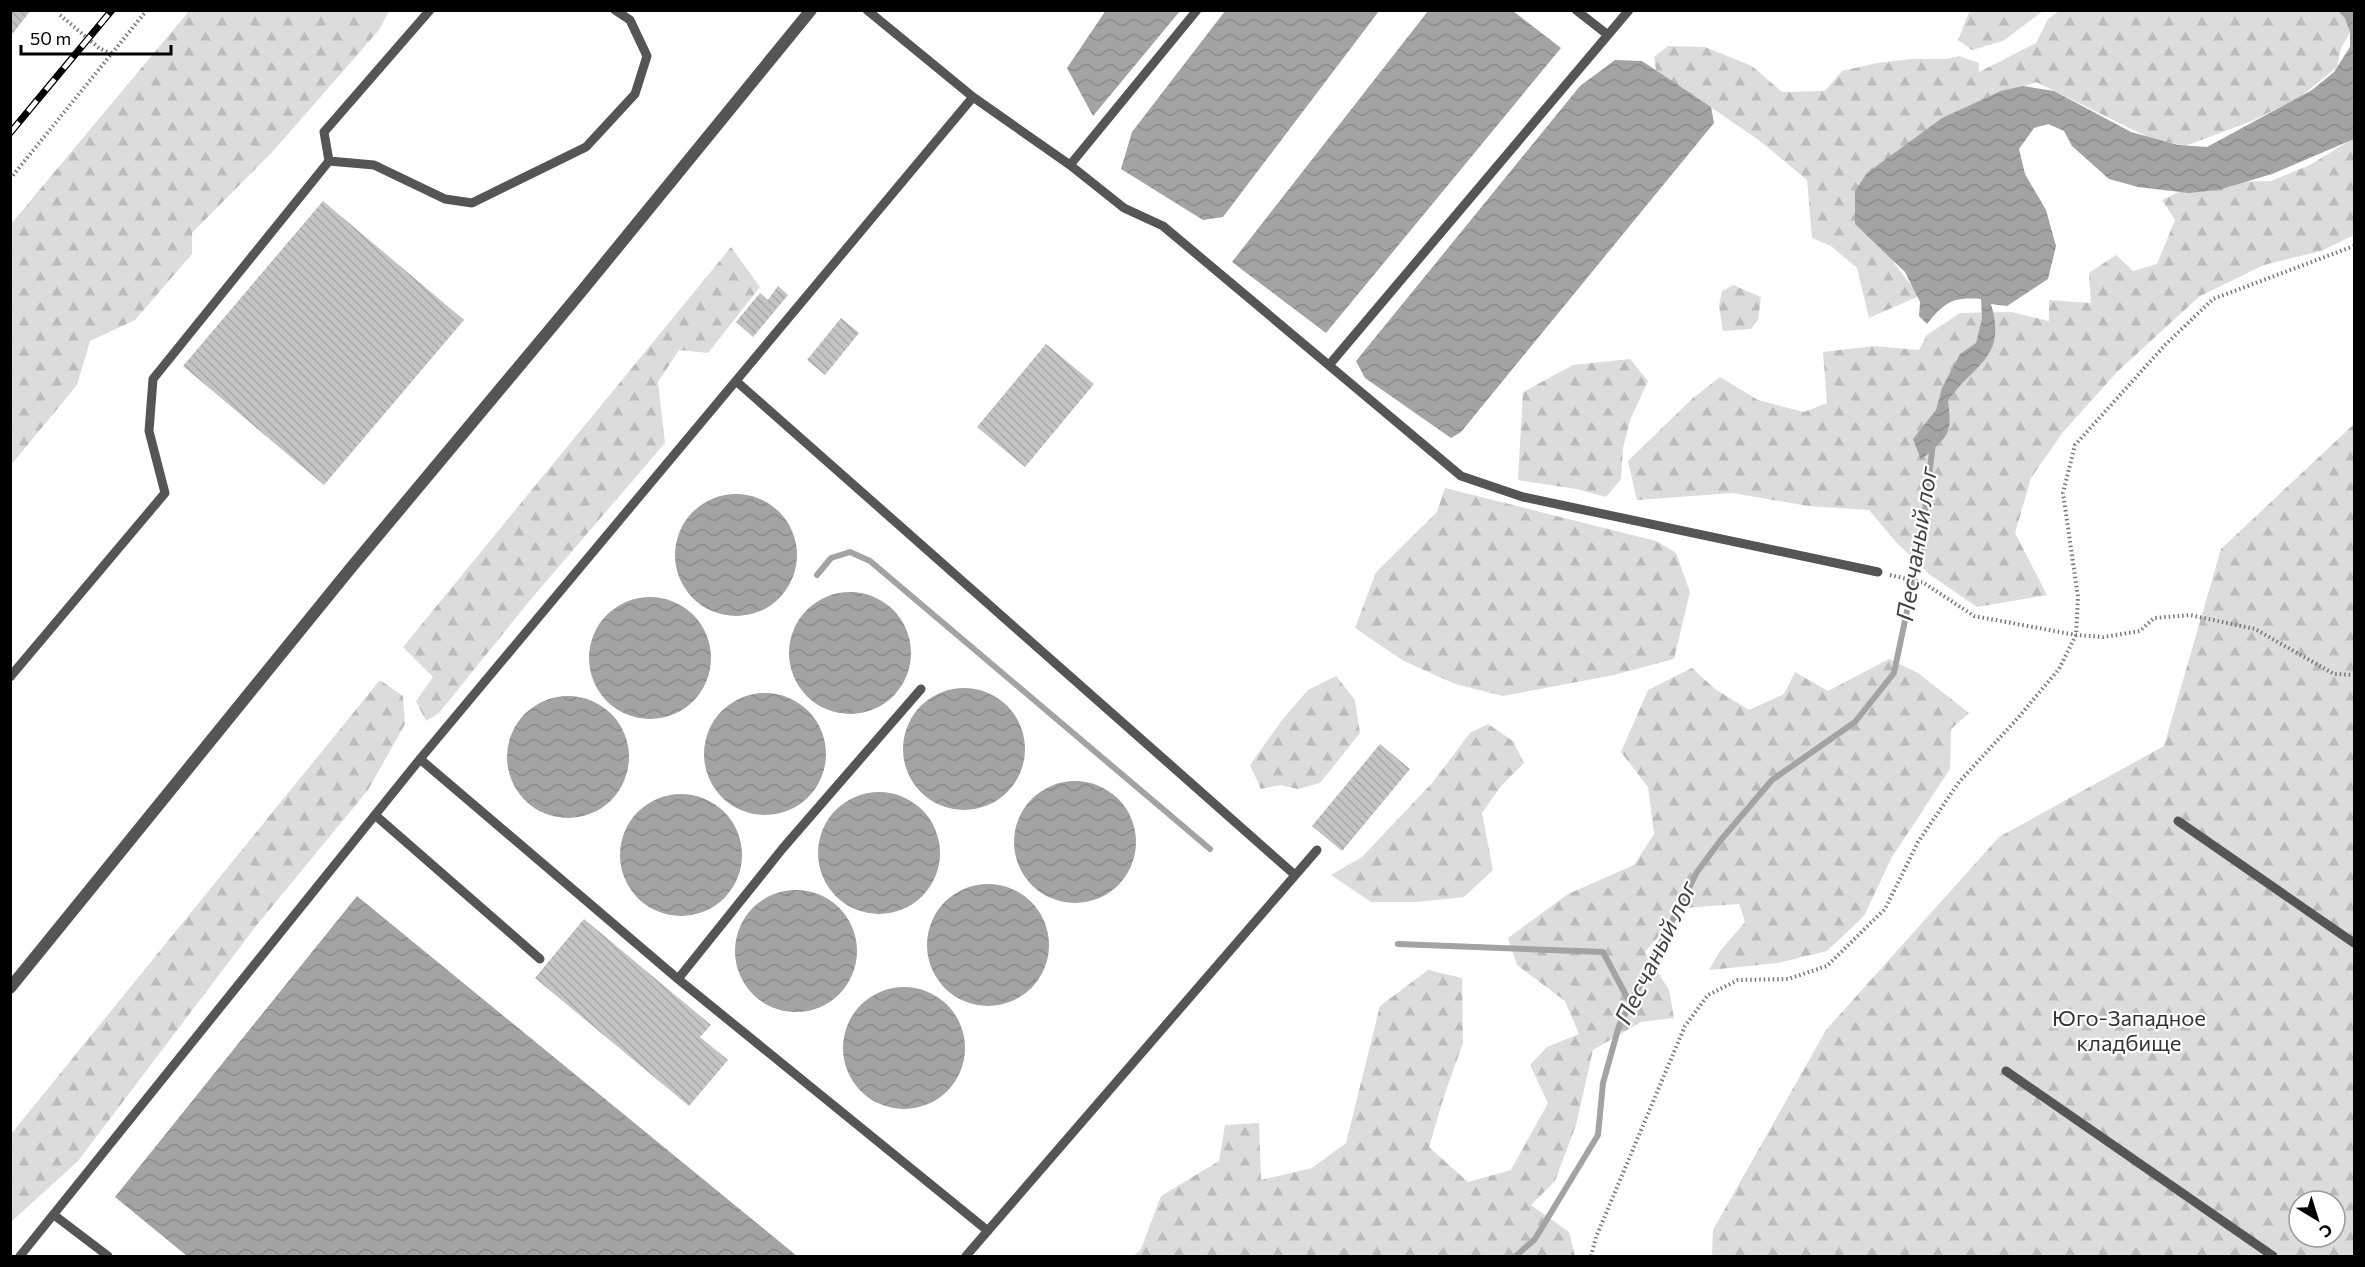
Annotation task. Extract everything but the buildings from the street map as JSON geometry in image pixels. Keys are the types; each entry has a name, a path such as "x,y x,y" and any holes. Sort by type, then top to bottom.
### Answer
{"street":[{"path":"10,988 350,569 581,292 811,10"}],"lane":[{"path":"10,677 165,493 149,431 153,379 329,161 324,132 430,10"},
{"path":"329,161 374,165 445,199 472,203 586,147 635,94 647,56 630,20 615,10"},
{"path":"867,10 973,97 1070,165 1124,208 1163,226 1461,476 1523,497 1878,572"},
{"path":"1070,165 1197,10"},
{"path":"1575,10 1608,35"},
{"path":"1330,364 1629,10"},
{"path":"20,1257 420,759 973,97"},
{"path":"736,381 1295,875"},
{"path":"678,979 783,848 921,689"},
{"path":"420,759 678,979 988,1231"},
{"path":"375,815 540,959"},
{"path":"2178,821 2355,943"},
{"path":"966,1257 1317,850"},
{"path":"2006,1071 2273,1257"},
{"path":"54,1215 108,1257"}],"path":[{"path":"10,179 147,10"},
{"path":"60,15 99,48 112,54"},
{"path":"1591,1257 1596,1237 1685,1026 1708,994 1738,980 1788,979 1827,966 1885,909 1918,842 1959,782 2059,669 2076,635 2078,597 2062,493 2075,445 2165,345 2213,299 2355,246"},
{"path":"1878,572 1924,583 1974,616 2076,635 2103,637 2130,633 2140,631 2154,618 2190,615 2255,629 2334,674 2355,675"}],"green space":[{"path":"1970,10 2043,11 2003,41 1972,50 1958,40"},
{"path":"189,11 389,11 379,30 274,150 192,233 192,254 135,320 90,341 77,385 11,465 11,224"},
{"path":"2059,11 2344,11 2350,32 2341,48 2337,67 2300,97 2252,121 2185,146 2150,138 2036,82 1974,104 1894,263 1911,285 1926,293 1869,318 1857,268 1831,246 1812,238 1807,180 1760,141 1693,95 1670,98 1658,84 1654,57 1668,46 1705,47 1752,66 1782,92 1825,91 1842,71 1877,63 1911,59 1947,59 1959,56 1979,63 1979,72 2036,43 2048,19"},
{"path":"2354,138 2354,235 2321,251 2264,265 2200,296 2118,371 2063,432 2031,478 2015,533 2047,595 1977,607 1929,574 1896,542 1869,510 1808,506 1733,493 1637,500 1628,461 1693,398 1720,377 1758,400 1804,412 1827,403 1823,352 1874,346 1919,350 1927,335 1960,313 2011,312 2049,321 2049,300 2091,303 2089,273 2116,255 2133,271 2157,264 2175,220 2162,200 2198,183 2271,181 2310,165"},
{"path":"731,247 760,287 708,353 679,350 658,382 665,443 531,599 439,713 426,721 416,701 433,677 403,647"},
{"path":"1733,285 1761,297 1758,320 1751,329 1723,331 1719,306 1722,291"},
{"path":"1630,359 1648,381 1630,420 1623,448 1621,479 1606,497 1576,489 1518,480 1523,392 1573,365"},
{"name":"Юго-Западное кладбище","path":"2354,424 2354,1256 1712,1256 1713,1230 1826,1030 1999,837 2164,746 2221,549"},
{"path":"1445,488 1656,541 1676,553 1690,592 1674,659 1614,675 1503,696 1455,684 1402,660 1355,628 1376,572 1437,512"},
{"path":"1889,659 1918,673 1969,713 1951,729 1950,769 1892,857 1864,916 1827,951 1778,963 1709,970 1720,951 1745,922 1739,904 1683,908 1645,952 1669,990 1674,1018 1641,1022 1593,1050 1576,1125 1555,1181 1531,1205 1569,1232 1575,1256 1133,1256 1141,1249 1161,1196 1219,1161 1225,1125 1259,1123 1261,1180 1312,1168 1346,1143 1380,1006 1428,970 1462,978 1463,1043 1429,1147 1468,1182 1511,1170 1548,1103 1530,1065 1547,1047 1579,1034 1565,1001 1517,965 1508,938 1568,894 1634,865 1654,834 1648,787 1621,752 1648,690 1692,668 1715,689 1749,710 1784,694 1795,672 1828,691"},
{"path":"1336,676 1355,700 1360,733 1320,783 1298,789 1280,785 1261,789 1250,765 1282,720 1308,690"},
{"path":"380,680 403,696 405,724 368,790 256,926 78,1161 11,1222 11,1134"},
{"path":"1488,724 1513,741 1524,763 1501,786 1482,813 1493,870 1464,897 1418,902 1371,902 1331,875 1362,857 1433,782 1470,733"}],"water":[{"path":"1106,10 1180,11 1093,116 1067,68"},
{"path":"1225,11 1379,11 1223,217 1203,220 1121,169 1132,132"},
{"path":"1428,11 1513,11 1561,48 1326,333 1232,262"},
{"path":"2338,11 2354,11 2354,139 2272,174 2218,190 2189,193 2138,187 2109,179 2072,146 2064,131 2048,124 2034,128 2019,149 2025,174 2046,210 2056,246 2048,279 2007,306 1991,304 1995,322 1992,349 1948,401 1949,429 1937,446 1921,460 1913,439 1936,410 1942,388 1960,354 1976,343 1982,319 1981,299 1950,302 1927,324 1919,316 1920,302 1905,272 1855,224 1855,191 1867,173 1942,118 2001,91 2023,86 2054,91 2131,132 2178,145 2207,147 2312,90 2334,72 2350,47 2350,32 2345,18"},
{"path":"1615,60 1642,61 1711,107 1714,123 1461,432 1451,438 1365,378 1356,361 1580,86"},
{"path":"736,494 759,499 770,504 779,512 787,521 792,532 797,555 792,578 787,589 779,598 770,606 759,611 736,616 713,611 702,606 693,598 685,589 680,578 675,555 680,532 685,521 693,512 702,504 713,499"},
{"path":"850,592 873,597 884,602 893,610 901,619 906,630 911,653 906,676 901,687 893,696 884,704 873,709 850,714 827,709 816,704 807,696 799,687 794,676 789,653 794,630 799,619 807,610 816,602 827,597"},
{"path":"650,597 673,602 684,607 693,615 701,624 706,635 711,658 706,681 701,692 693,701 684,709 673,714 650,719 627,714 616,709 607,701 599,692 594,681 589,658 594,635 599,624 607,615 616,607 627,602"},
{"path":"964,688 987,693 998,698 1007,706 1015,715 1020,726 1025,749 1020,772 1015,783 1007,792 998,800 987,805 964,810 941,805 930,800 921,792 913,783 908,772 903,749 908,726 913,715 921,706 930,698 941,693"},
{"path":"765,693 788,697 808,711 822,731 826,754 822,777 808,797 788,811 765,815 742,811 722,797 708,777 704,754 708,731 722,711 742,697"},
{"path":"568,696 591,701 602,706 611,714 619,723 624,734 629,757 624,780 619,791 611,800 602,808 591,813 568,818 545,813 534,808 525,800 517,791 512,780 507,757 512,734 517,723 525,714 534,706 545,701"},
{"path":"1075,781 1098,786 1109,791 1118,799 1126,808 1131,819 1136,842 1131,865 1126,876 1118,885 1109,893 1098,898 1075,903 1052,898 1041,893 1032,885 1024,876 1019,865 1014,842 1019,819 1024,808 1032,799 1041,791 1052,786"},
{"path":"879,792 902,797 913,802 922,810 930,819 935,830 940,853 935,876 930,887 922,896 913,904 902,909 879,914 856,909 845,904 836,896 828,887 823,876 818,853 823,830 828,819 836,810 845,802 856,797"},
{"path":"681,794 704,799 715,804 724,812 732,821 737,832 742,855 737,878 732,889 724,898 715,906 704,911 681,916 658,911 647,906 638,898 630,889 625,878 620,855 625,832 630,821 638,812 647,804 658,799"},
{"path":"988,884 1011,889 1022,894 1031,902 1039,911 1044,922 1049,945 1044,968 1039,979 1031,988 1022,996 1011,1001 988,1006 965,1001 954,996 945,988 937,979 932,968 927,945 932,922 937,911 945,902 954,894 965,889"},
{"path":"796,890 819,895 830,900 839,908 847,917 852,928 857,951 852,974 847,985 839,994 830,1002 819,1007 796,1012 773,1007 762,1002 753,994 745,985 740,974 735,951 740,928 745,917 753,908 762,900 773,895"},
{"path":"357,896 797,1256 187,1256 115,1197"},
{"path":"904,987 927,992 938,997 947,1005 955,1014 960,1025 965,1048 960,1071 955,1082 947,1091 938,1099 927,1104 904,1109 881,1104 870,1099 861,1091 853,1082 848,1071 843,1048 848,1025 853,1014 861,1005 870,997 881,992"}],"waterway":[{"name":"Песчаный лог","path":"1516,1256 1535,1239 1598,1135 1603,1083 1619,1026 1697,872 1772,780 1855,722 1894,673 1921,544 1933,443"},
{"path":"817,575 831,558 850,552 870,561 1210,849"},
{"path":"1398,944 1603,952 1630,1003"}],"railway":[{"path":"10,133 112,10"}]}
